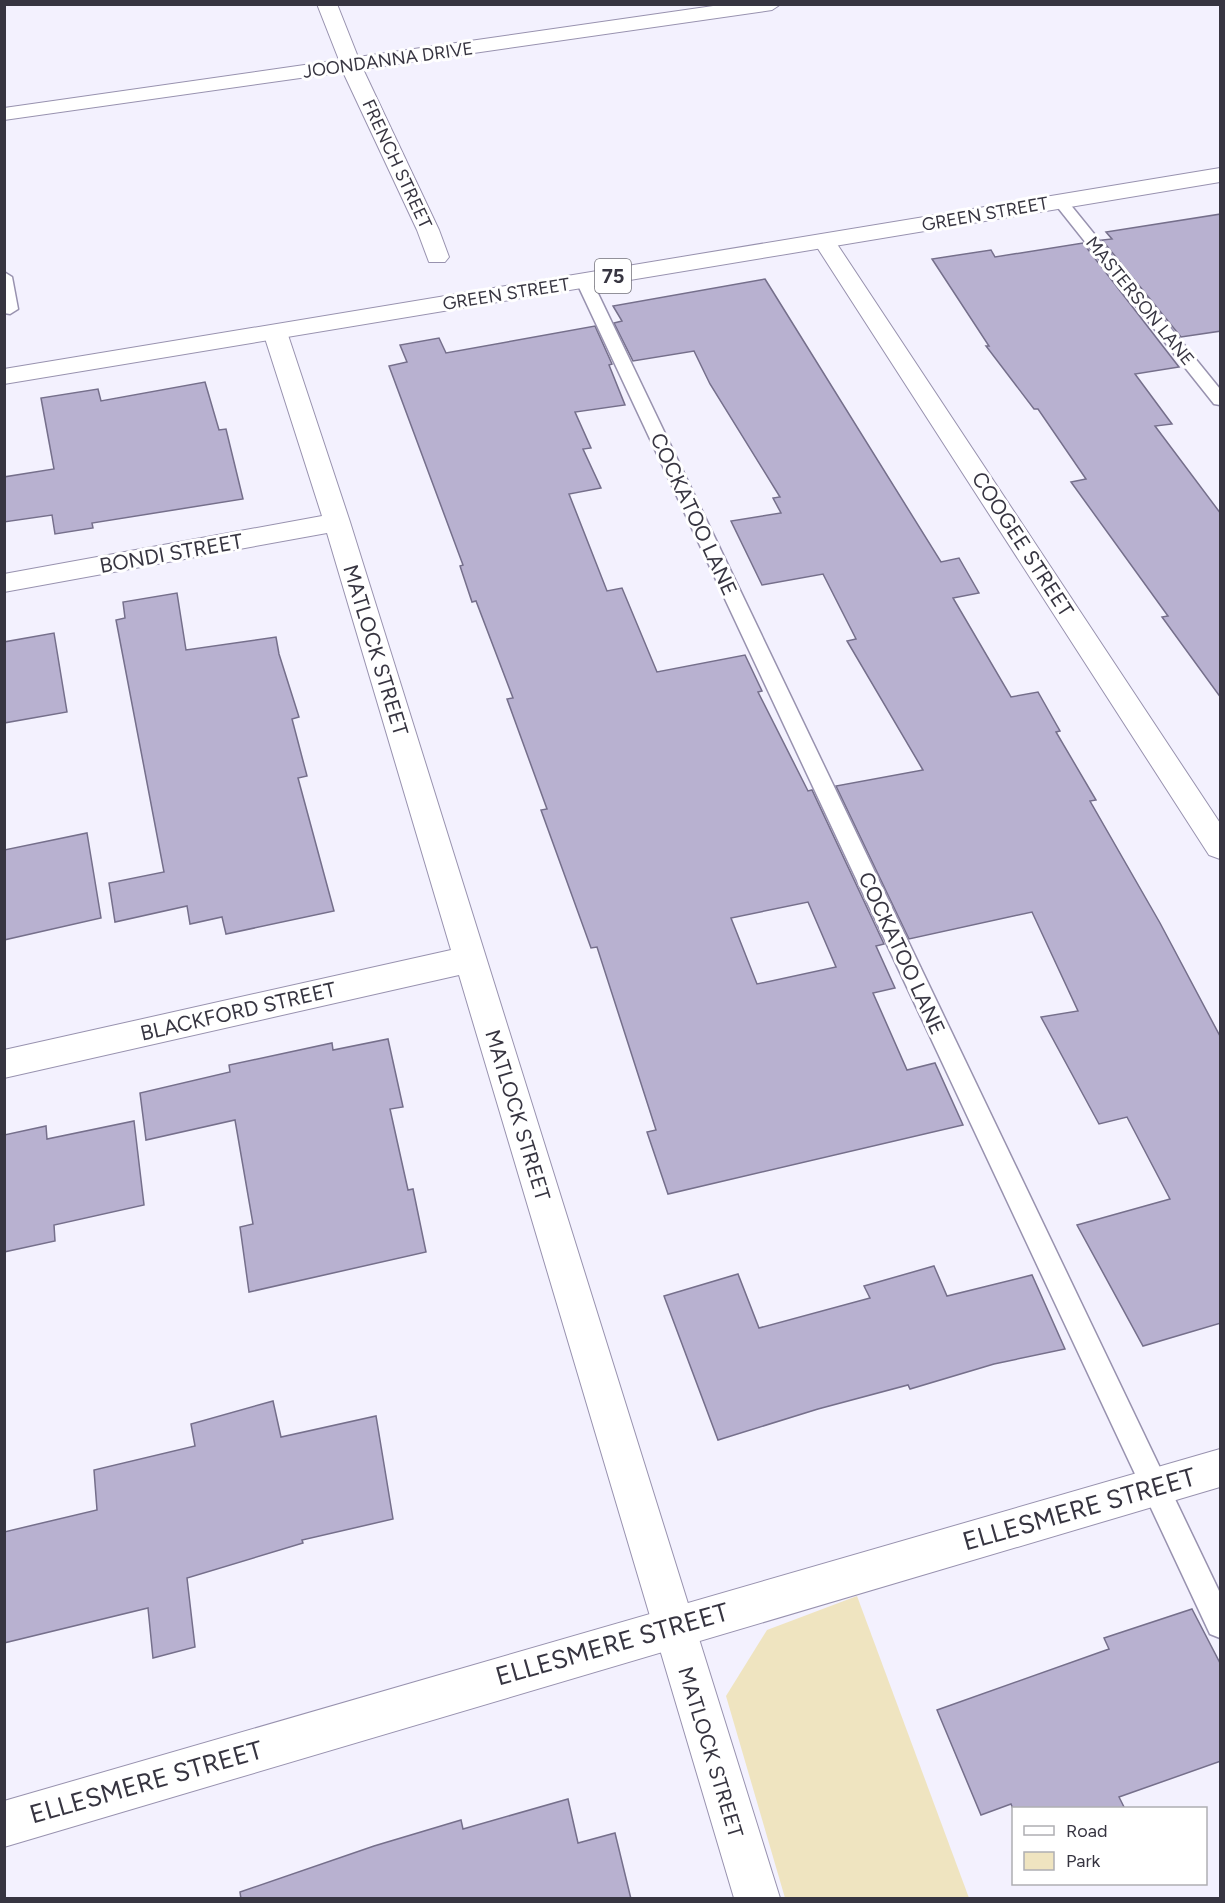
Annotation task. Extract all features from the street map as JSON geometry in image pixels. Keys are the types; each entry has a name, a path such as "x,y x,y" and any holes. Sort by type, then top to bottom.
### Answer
{"street":[{"name":"FRENCH STREET","path":"327,4 351,66 428,230 437,257"},
{"name":"JOONDANNA DRIVE","path":"4,114 772,4"},
{"name":"GREEN STREET","path":"4,377 1221,175"},
{"name":"COOGEE STREET","path":"825,241 1221,848"},
{"name":"MATLOCK STREET","path":"275,332 337,522 757,1899"},
{"name":"BONDI STREET","path":"4,583 337,522"},
{"name":"BLACKFORD STREET","path":"4,1064 471,959"},
{"name":"ELLESMERE STREET","path":"4,1824 672,1626 1221,1468"}],"lane":[{"name":"MASTERSON LANE","path":"1060,201 1221,400"},
{"path":"4,278 10,309"},
{"name":"COCKATOO LANE","path":"584,281 1221,1624"}],"green space":[{"path":"857,1596 969,1898 785,1898 726,1696 767,1630"}],"building":[{"path":"1221,214 1221,331 1181,337 1102,240 1112,239 1106,232"},
{"path":"1083,243 1179,367 1135,374 1172,424 1155,426 1221,514 1221,698 1162,617 1168,616 1071,482 1086,479 1038,409 1034,409 986,346 989,346 932,259 991,250 995,257"},
{"path":"765,279 941,562 959,558 979,593 953,598 1011,697 1038,692 1060,731 1056,732 1096,800 1090,801 1160,923 1221,1038 1221,1323 1143,1346 1077,1225 1170,1199 1127,1117 1099,1124 1041,1017 1078,1011 1032,912 909,939 836,786 923,770 847,641 856,639 823,574 762,585 731,521 781,513 773,498 780,497 710,384 694,351 633,361 614,323 622,321 613,306"},
{"path":"595,326 612,364 609,365 625,405 575,412 591,448 583,449 601,488 569,494 607,591 622,588 657,672 745,655 762,691 758,692 808,791 812,790 884,944 876,946 895,988 873,993 907,1070 935,1063 963,1125 668,1194 647,1132 656,1130 597,947 591,948 541,810 547,809 507,699 513,698 476,601 472,602 460,566 463,565 389,366 407,362 400,345 439,338 446,353","holes":["808,902 836,967 757,984 731,918"]},
{"path":"205,382 219,430 226,429 243,499 92,523 93,528 55,534 52,515 4,522 4,477 54,469 41,398 98,389 101,401"},
{"path":"177,593 186,650 276,637 279,654 299,717 292,719 307,776 298,778 334,911 226,934 222,917 190,924 187,906 115,922 109,883 164,872 116,620 125,618 123,602"},
{"path":"54,633 67,712 4,723 4,642"},
{"path":"87,833 101,918 4,940 4,850"},
{"path":"388,1039 403,1107 390,1109 408,1190 413,1189 426,1252 249,1292 240,1227 253,1224 235,1120 146,1140 140,1093 230,1072 229,1065 332,1043 333,1050"},
{"path":"134,1121 144,1205 54,1225 55,1241 4,1252 4,1135 46,1126 47,1139"},
{"path":"934,1266 947,1296 1032,1275 1065,1349 994,1364 910,1389 908,1385 818,1409 718,1440 664,1296 738,1274 759,1328 870,1298 864,1286"},
{"path":"273,1401 281,1437 376,1416 393,1519 302,1540 303,1543 187,1578 195,1647 153,1658 148,1608 4,1643 4,1532 97,1510 94,1470 195,1446 191,1424"},
{"path":"1192,1609 1221,1665 1221,1761 1119,1797 1124,1807 1012,1807 1011,1804 981,1815 937,1710 1109,1649 1104,1638"},
{"path":"568,1799 578,1843 615,1833 631,1899 241,1899 240,1892 374,1846 461,1820 463,1829"}]}
